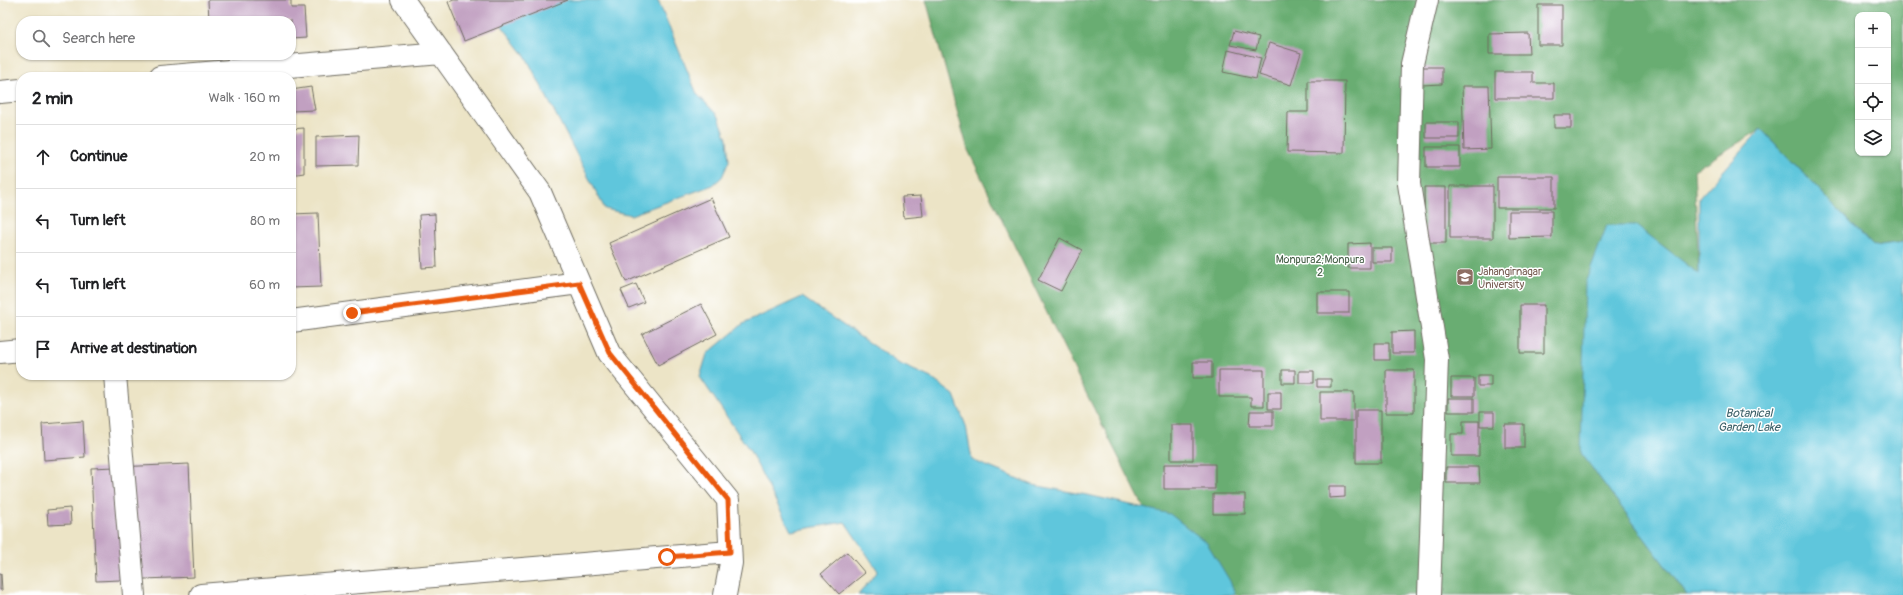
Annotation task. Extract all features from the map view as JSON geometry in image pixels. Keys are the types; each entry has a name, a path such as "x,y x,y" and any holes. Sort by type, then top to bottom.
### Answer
{"street":[{"path":"403,0 540,192 610,353 728,500 731,563 725,595"},
{"path":"1427,0 1412,64 1409,184 1437,359 1428,595"},
{"path":"219,72 441,53"},
{"path":"0,92 16,90"},
{"path":"296,320 579,283"},
{"path":"0,352 16,350"},
{"path":"115,380 134,595"},
{"path":"201,595 730,552"}],"green space":[{"name":"Monpura2;Monpura 2","path":"926,0 1903,0 1903,242 1873,246 1761,129 1694,170 1699,274 1581,453 1687,595 1188,595 1078,377 968,150"}],"water":[{"path":"482,0 658,0 697,94 719,117 727,139 729,161 722,177 713,185 631,215 605,209 526,57"},
{"name":"Botanical Garden Lake","path":"1761,129 1873,246 1903,242 1903,595 1687,595 1581,453 1585,283 1607,225 1636,225 1699,274 1699,198"},
{"path":"802,297 898,363 931,378 954,395 966,426 972,460 1033,485 1092,496 1170,514 1207,543 1230,581 1235,595 858,595 878,571 845,522 791,531 750,451 700,377 707,354 743,324"}],"building":[{"path":"208,0 291,0 291,8 304,8 306,38 296,39 296,16 209,16"},
{"path":"454,0 568,0 464,41 448,2"},
{"path":"1538,5 1562,5 1562,45 1538,45"},
{"path":"1234,31 1259,37 1256,50 1230,45"},
{"path":"1528,33 1529,54 1489,54 1489,34"},
{"path":"1269,43 1301,53 1291,85 1259,75"},
{"path":"1228,50 1261,58 1256,79 1223,72"},
{"path":"1422,67 1442,67 1442,84 1422,85"},
{"path":"1495,72 1533,72 1533,83 1554,83 1554,98 1495,98"},
{"path":"1308,81 1345,81 1344,153 1287,152 1288,112 1308,112"},
{"path":"1462,86 1489,86 1491,149 1464,150"},
{"path":"311,87 315,110 296,111 296,89"},
{"path":"1554,115 1571,115 1571,128 1554,128"},
{"path":"1426,122 1459,122 1459,138 1426,138"},
{"path":"304,128 304,173 296,174 296,129"},
{"path":"359,135 358,165 316,166 316,137"},
{"path":"1426,147 1460,147 1460,167 1426,167"},
{"path":"1497,177 1554,177 1554,208 1497,208"},
{"path":"1450,186 1493,186 1493,238 1450,238"},
{"path":"1424,187 1446,187 1446,243 1425,243"},
{"path":"921,196 923,216 904,218 902,197"},
{"path":"711,198 729,237 626,282 609,243"},
{"path":"1509,211 1552,211 1552,237 1509,238"},
{"path":"318,213 321,287 296,288 296,214"},
{"path":"435,214 437,267 422,268 419,215"},
{"path":"1060,238 1082,250 1061,291 1038,280"},
{"path":"1370,243 1370,268 1348,268 1348,244"},
{"path":"1372,248 1392,248 1392,262 1372,262"},
{"path":"636,284 644,302 629,308 621,290"},
{"path":"1317,292 1349,292 1349,313 1317,313"},
{"path":"701,304 717,334 658,365 642,334"},
{"path":"1520,305 1544,305 1544,353 1520,353"},
{"path":"1414,331 1414,353 1392,353 1392,332"},
{"path":"1375,343 1389,343 1389,360 1375,360"},
{"path":"1193,362 1212,362 1212,378 1193,378"},
{"path":"1219,370 1264,370 1264,406 1251,406 1251,397 1219,397"},
{"path":"1282,370 1295,370 1295,383 1282,383"},
{"path":"1386,370 1414,370 1414,413 1386,413"},
{"path":"1299,371 1314,371 1314,383 1299,383"},
{"path":"1478,375 1491,375 1491,386 1478,386"},
{"path":"1451,378 1474,378 1474,396 1451,396"},
{"path":"1317,379 1331,379 1331,387 1317,387"},
{"path":"1268,392 1281,392 1281,409 1268,409"},
{"path":"1320,392 1354,392 1354,421 1320,421"},
{"path":"1448,398 1474,398 1474,412 1448,412"},
{"path":"1356,410 1381,410 1381,463 1356,463"},
{"path":"1250,411 1273,411 1273,426 1249,426"},
{"path":"1480,412 1494,412 1494,426 1480,426"},
{"path":"83,421 85,457 44,460 42,424"},
{"path":"1463,421 1479,421 1479,456 1451,456 1451,434 1463,434"},
{"path":"1505,424 1524,424 1524,448 1505,448"},
{"path":"1171,425 1193,425 1193,460 1171,460"},
{"path":"189,464 194,577 96,581 91,468"},
{"path":"1164,464 1215,464 1215,489 1164,489"},
{"path":"1446,467 1479,467 1480,483 1446,483"},
{"path":"1329,486 1345,486 1345,497 1329,498"},
{"path":"1213,494 1245,494 1245,514 1213,514"},
{"path":"70,508 71,524 48,525 47,510"},
{"path":"847,552 865,573 839,594 821,574"},
{"path":"1,574 2,590 0,590"}],"place":[{"name":"Jahangirnagar University","path":"1465,277"}],"route":[{"path":"352,313 579,283 610,353 728,500 730,552 667,557"}]}
